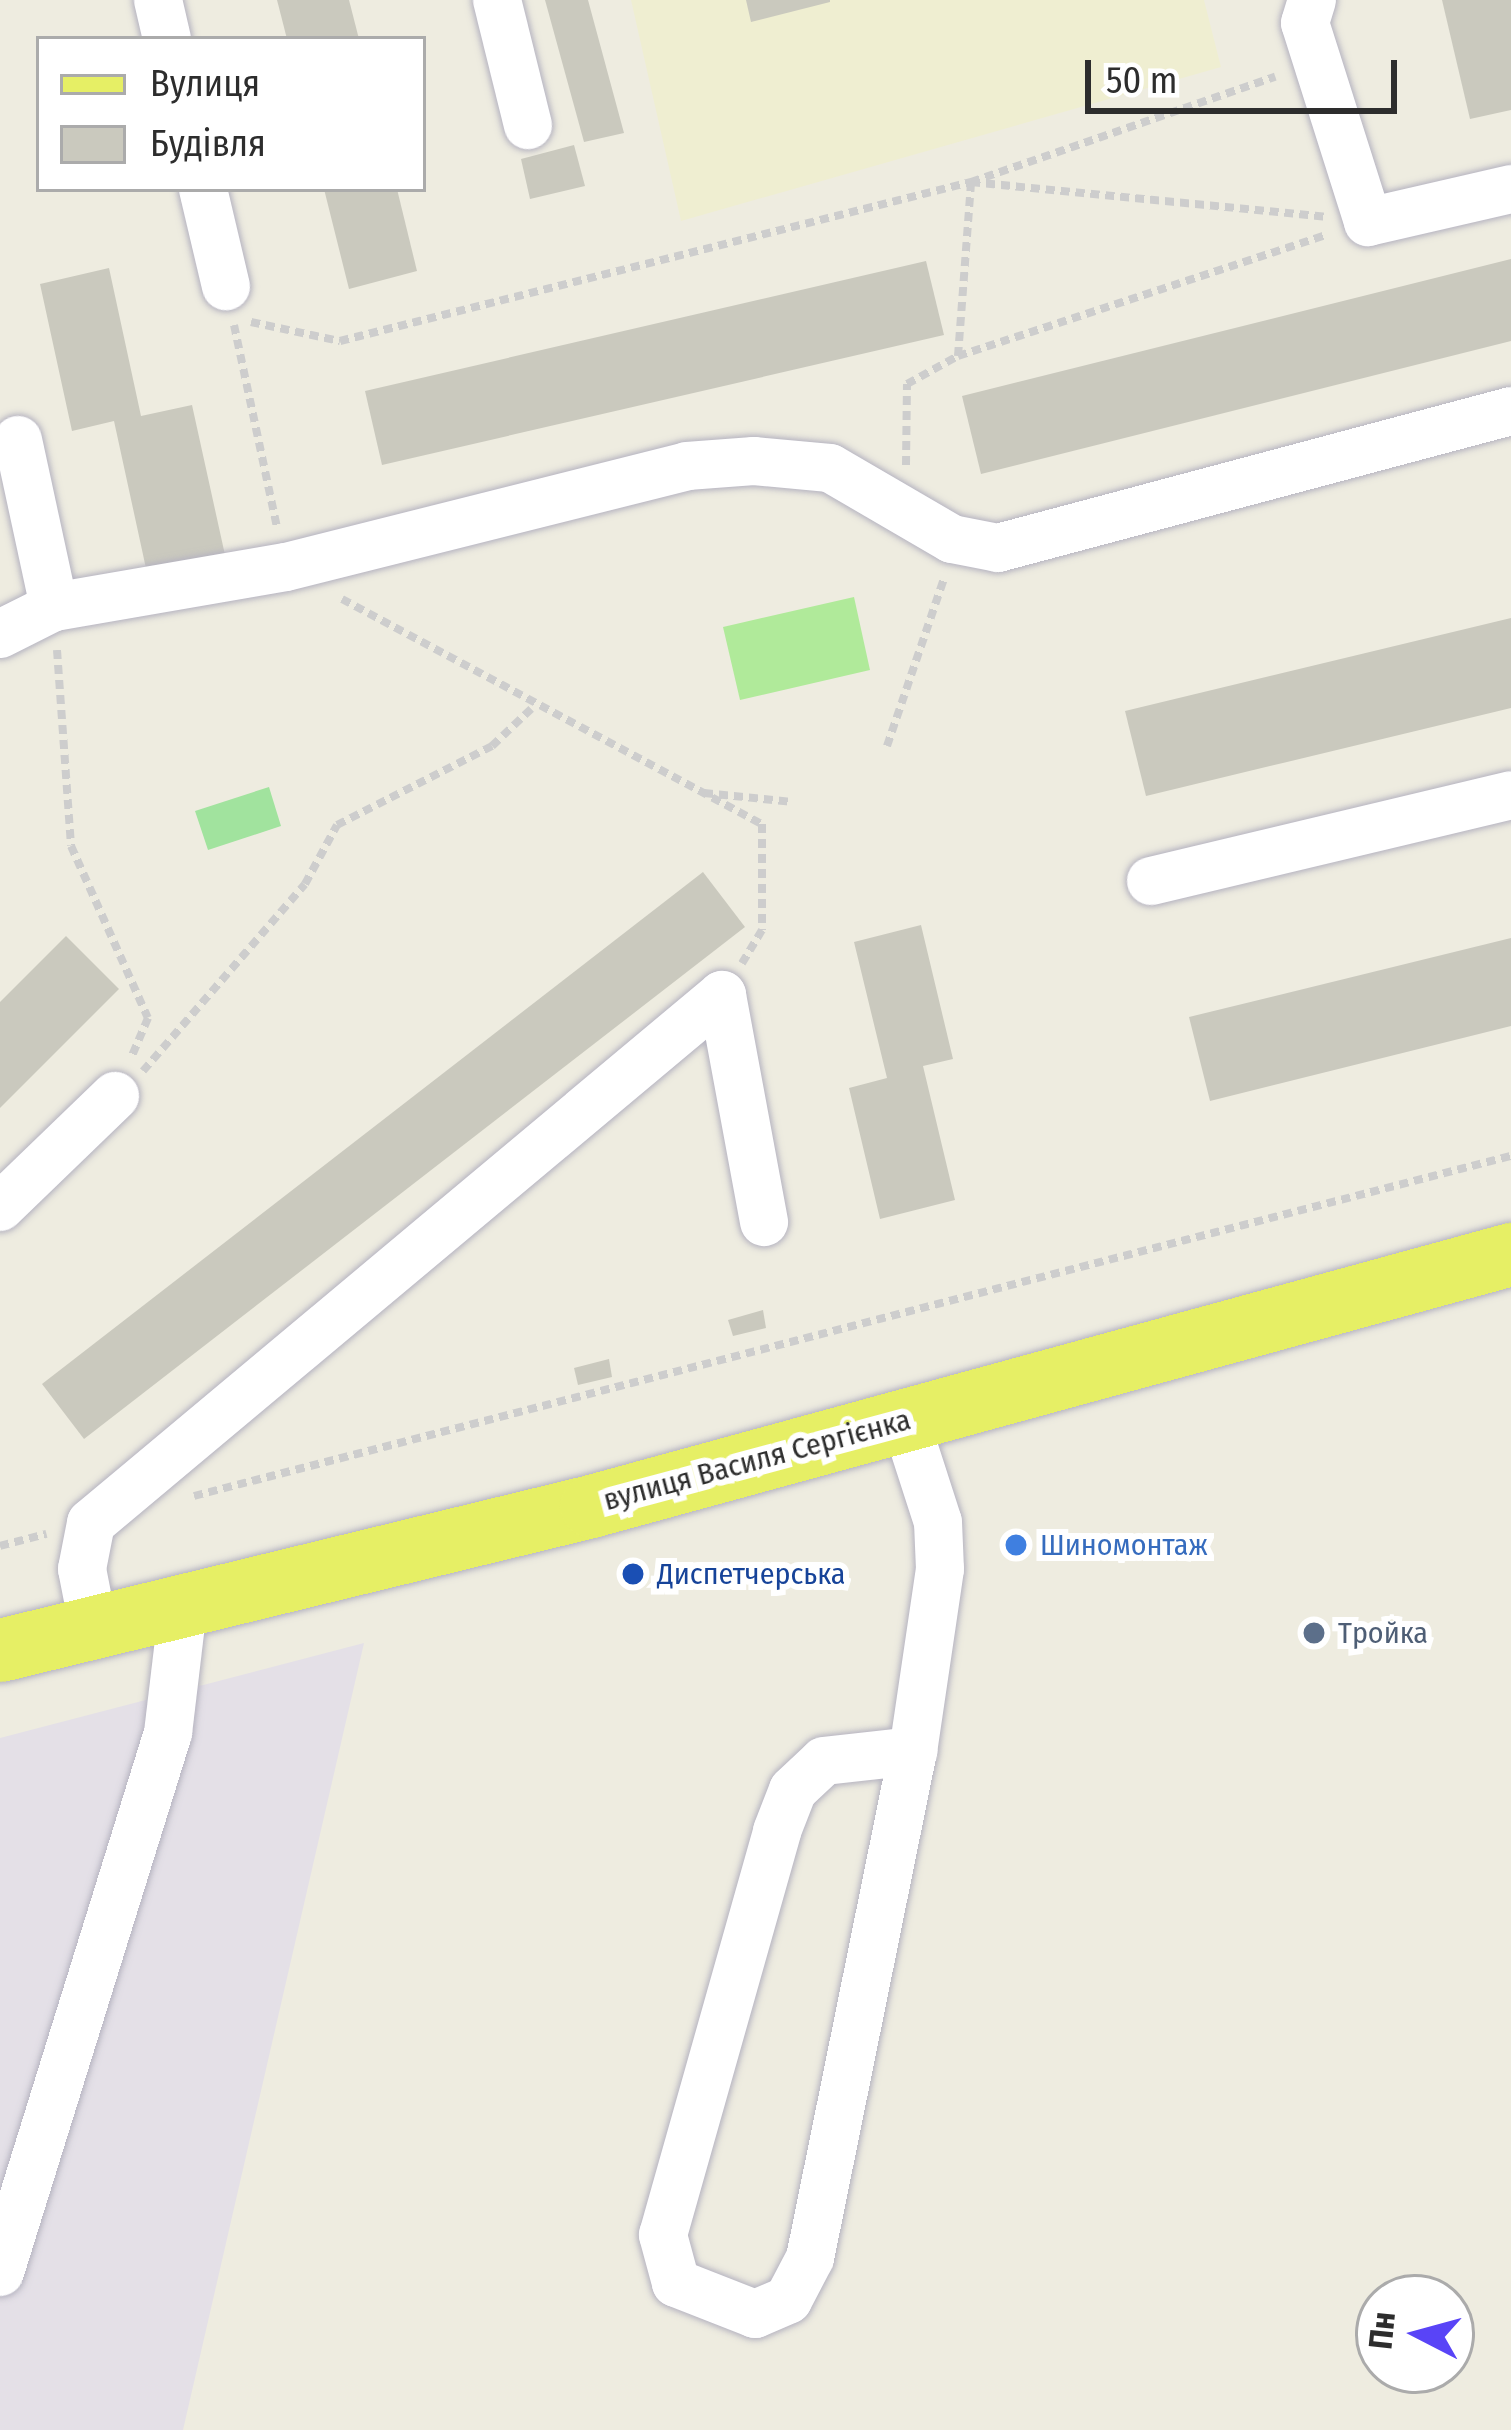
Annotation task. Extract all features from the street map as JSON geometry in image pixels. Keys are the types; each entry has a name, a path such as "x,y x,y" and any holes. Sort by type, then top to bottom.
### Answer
{"main road":[{"name":"вулиця Василя Сергієнка","path":"0,1651 92,1620 905,1420 1511,1254"}],"lane":[{"path":"158,0 166,36"},
{"path":"497,0 528,124"},
{"path":"1309,12 1368,222 1511,189"},
{"path":"204,192 229,302"},
{"path":"0,634 54,607 286,567 687,466 796,461 998,548 1511,411"},
{"path":"18,440 54,607"},
{"path":"1151,881 1511,795"},
{"path":"92,1620 82,1568 91,1523 722,994 764,1222"},
{"path":"0,1208 115,1096"},
{"path":"905,1420 938,1522 940,1569 913,1751 810,2258 788,2300 755,2314 676,2284 664,2261 682,2168 793,1790 824,1761 913,1751"},
{"path":"0,2272 168,1733 184,1599"}],"path":[{"path":"229,302 340,341 971,182 1272,83 1309,12"},
{"path":"971,182 1368,222"},
{"path":"958,356 971,182"},
{"path":"887,746 947,596 920,514 907,384 958,356 1368,222"},
{"path":"229,302 286,567 531,710 762,824 762,930 722,994"},
{"path":"54,607 71,846 148,1018 115,1096"},
{"path":"115,1096 228,981 338,825 492,746 531,710"},
{"path":"699,792 793,802"},
{"path":"180,1500 1511,1156"},
{"path":"0,1546 91,1523"}],"shaded area":[{"path":"631,0 1204,0 1221,67 681,221"},
{"path":"364,1643 183,2430 0,2430 0,1738"}],"green space":[{"path":"854,597 870,670 740,700 723,627"},
{"path":"269,787 281,826 208,850 195,811"}],"building":[{"path":"277,0 349,0 358,36 286,36"},
{"path":"545,0 588,0 624,133 584,142"},
{"path":"746,0 830,0 830,2 751,22"},
{"path":"1442,0 1511,0 1511,110 1470,119"},
{"path":"574,145 585,186 530,199 521,159"},
{"path":"325,192 398,192 417,271 349,289"},
{"path":"1511,259 1511,341 981,474 962,396"},
{"path":"926,261 944,335 382,465 365,391"},
{"path":"109,268 141,416 192,405 225,555 147,573 114,421 72,431 40,284"},
{"path":"1511,618 1511,708 1146,796 1125,711"},
{"path":"703,872 745,927 84,1439 42,1384"},
{"path":"921,925 953,1059 923,1066 955,1200 880,1219 849,1088 887,1078 854,942"},
{"path":"66,936 119,989 0,1108 0,1002"},
{"path":"1511,938 1511,1026 1210,1101 1189,1017"},
{"path":"763,1310 766,1328 733,1336 728,1320"},
{"path":"609,1359 612,1377 578,1385 574,1368"}],"place":[{"name":"Шиномонтаж","path":"1016,1545"},
{"name":"Диспетчерська","path":"633,1574"},
{"name":"Тройка","path":"1314,1633"}]}
